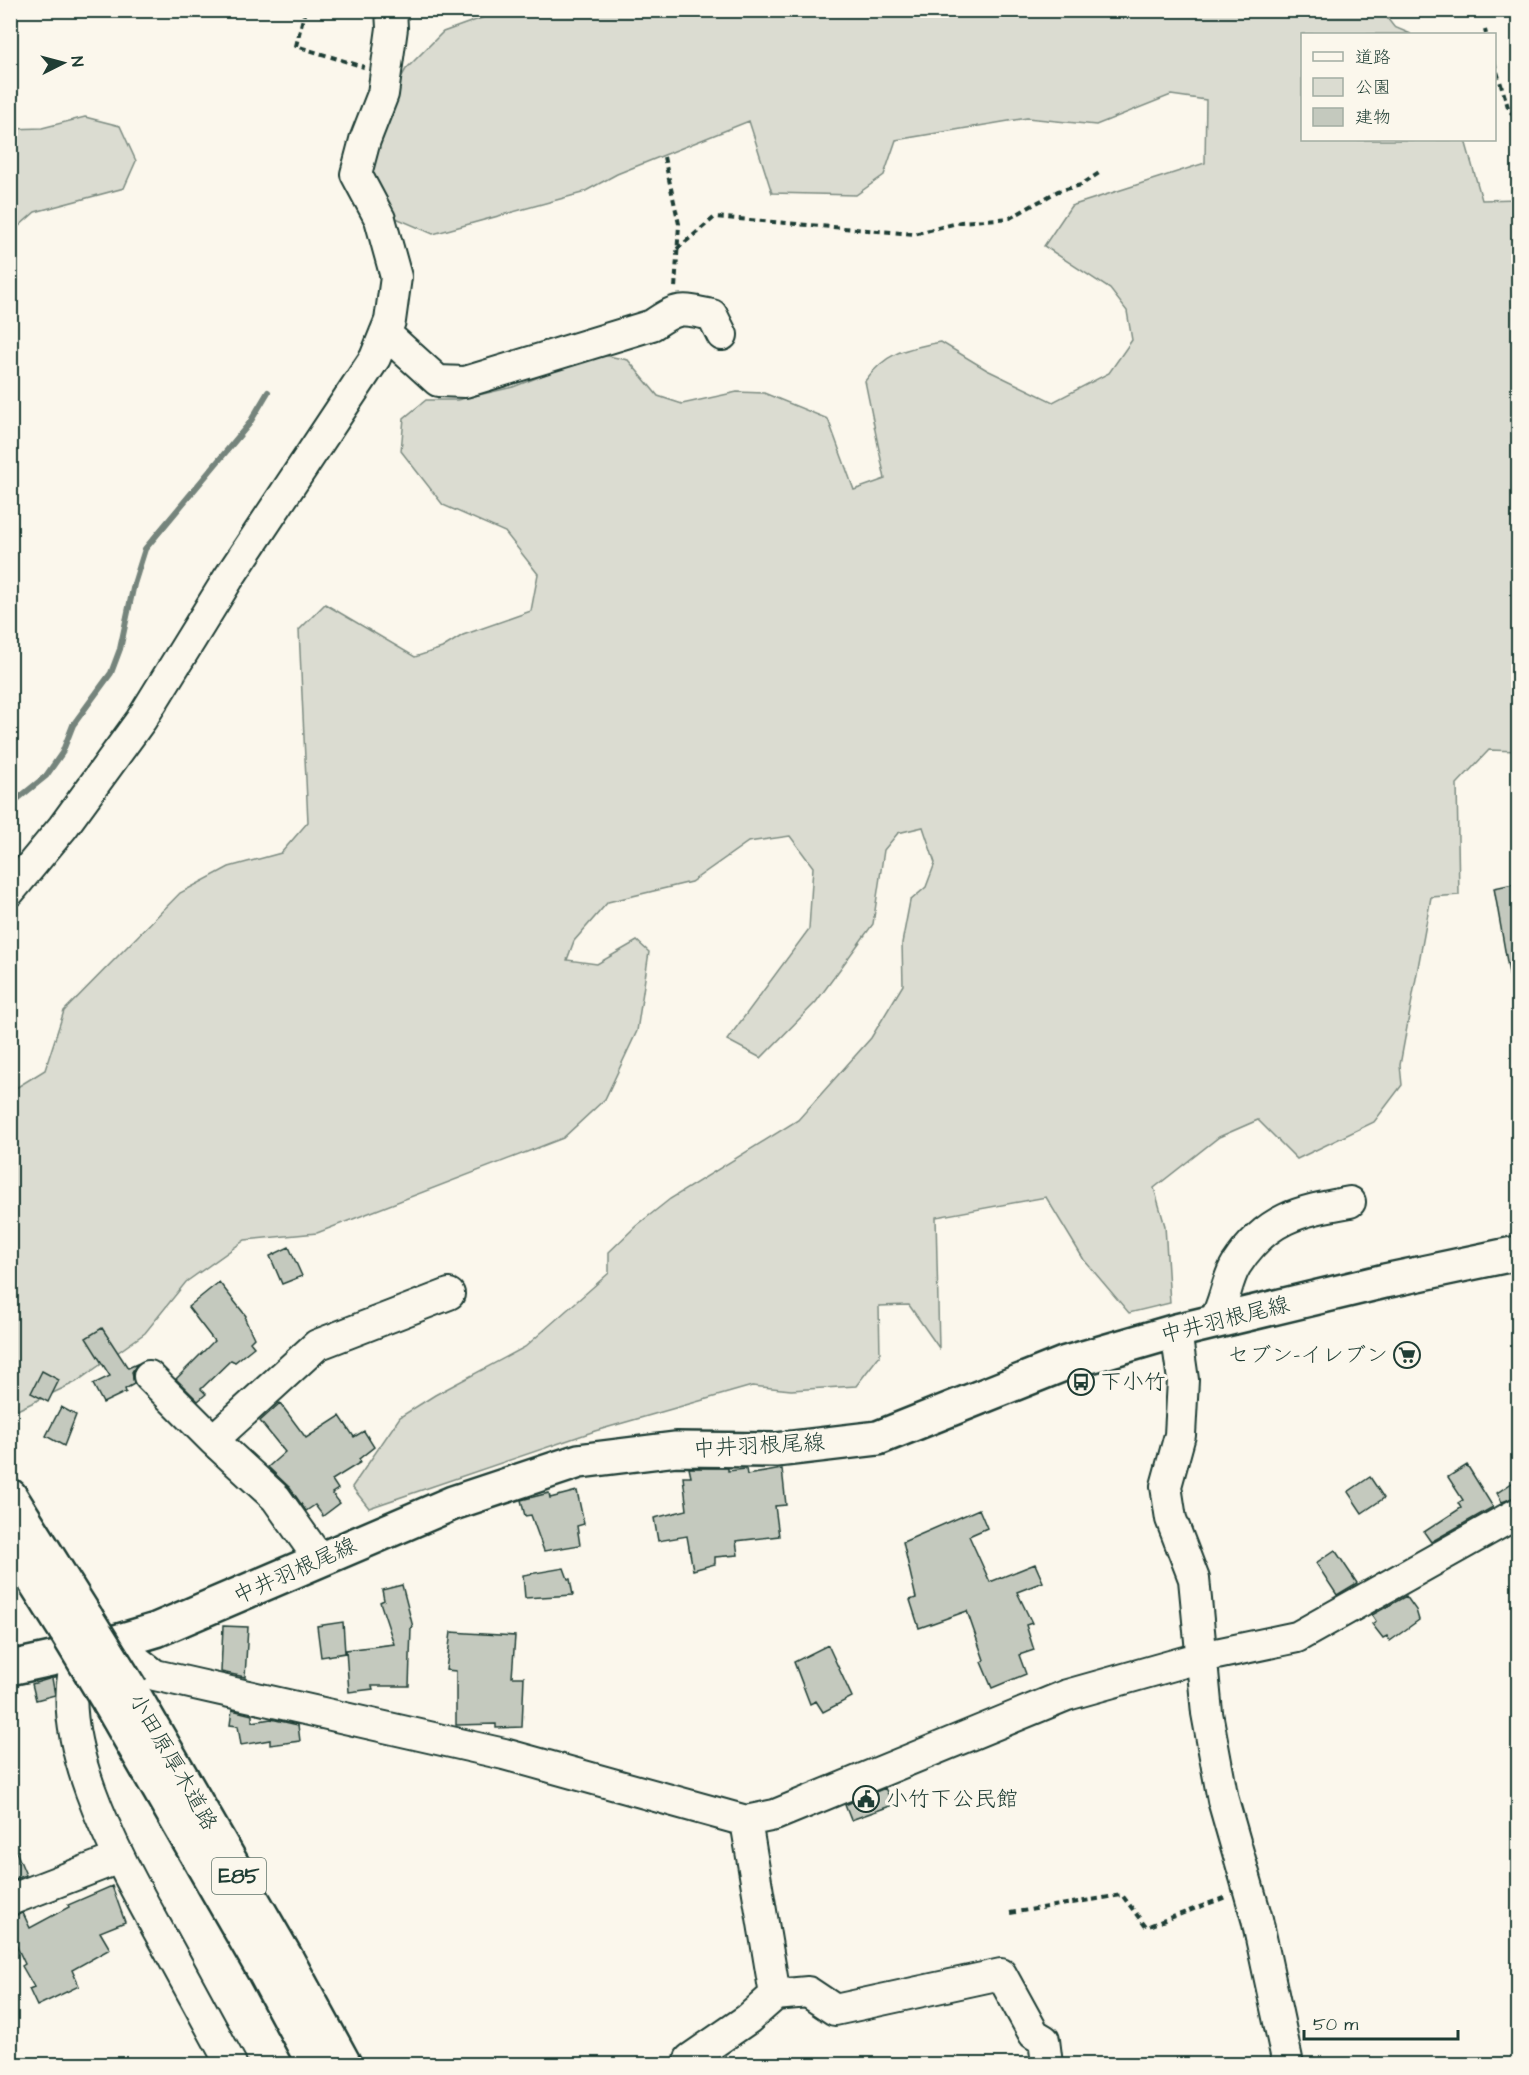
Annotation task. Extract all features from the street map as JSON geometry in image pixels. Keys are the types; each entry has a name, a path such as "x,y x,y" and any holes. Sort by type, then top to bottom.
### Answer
{"main road":[{"name":"中井羽根尾線","path":"10,1668 77,1634 114,1643 243,1594 453,1503 579,1461 676,1449 776,1450 878,1437 1066,1363 1176,1331 1385,1281 1518,1253"},
{"name":"小田原厚木道路","path":"10,1496 77,1634"},
{"name":"小田原厚木道路","path":"10,1542 120,1696 279,1946 344,2064"},
{"name":"小田原厚木道路","path":"120,1696 314,2064"}],"street":[{"path":"10,891 63,827 141,720 228,579 375,358 386,333 390,321 396,277 380,219 356,174 365,140 383,94 392,28 391,10"},
{"path":"386,333 438,381 465,382 652,325 673,311 689,310 711,315 722,335"},
{"path":"1214,1322 1224,1306 1235,1267 1264,1231 1300,1211 1350,1202"},
{"path":"213,1440 317,1345 449,1294"},
{"path":"1176,1331 1183,1380 1180,1434 1166,1486 1172,1520 1194,1579 1207,1713 1223,1800 1249,1888 1288,2064"},
{"path":"149,1376 213,1440 276,1498 320,1560"},
{"path":"114,1643 155,1674 504,1754 746,1821 775,1815 1068,1695 1202,1657 1297,1637 1518,1513"},
{"path":"77,1634 70,1690 74,1729 82,1764 119,1858 231,2064"},
{"path":"746,1821 775,1995"},
{"path":"10,1900 119,1858"},
{"path":"689,2064 690,2059 730,2033 775,1995 808,1992 835,2010 1001,1974 1034,2034 1044,2040 1047,2064"}],"path":[{"path":"305,10 296,46 386,75"},
{"path":"1496,68 1509,110 1518,120"},
{"path":"664,157 679,224 673,311"},
{"path":"677,249 715,216 914,234 961,222 1010,219 1058,191 1081,185 1102,171"},
{"path":"1010,1913 1122,1895 1146,1927 1249,1888"}],"green space":[{"path":"504,10 1381,10 1394,27 1409,33 1301,33 1301,141 1465,141 1482,200 1518,199 1518,751 1489,750 1457,784 1459,895 1431,897 1400,1065 1402,1085 1374,1122 1297,1159 1258,1120 1219,1137 1154,1188 1165,1226 1170,1303 1129,1313 1084,1260 1046,1197 936,1217 939,1348 909,1305 879,1306 880,1355 856,1386 791,1390 752,1386 595,1431 369,1508 352,1487 400,1417 435,1395 525,1347 609,1273 609,1252 636,1226 670,1199 798,1120 871,1038 903,985 902,943 910,901 926,887 935,863 923,827 898,833 884,850 873,924 816,1002 761,1058 727,1040 809,929 813,867 790,836 748,842 691,882 608,902 574,941 567,960 597,964 637,941 649,952 637,1031 605,1099 563,1138 317,1233 245,1240 186,1282 145,1333 76,1382 11,1413 11,1091 45,1070 64,1011 180,893 229,867 281,853 308,822 299,630 325,604 415,657 442,648 463,635 531,611 538,574 505,532 443,505 401,451 404,418 426,400 457,400 513,387 598,354 628,360 658,396 682,404 737,392 764,393 828,419 854,490 885,479 865,381 889,357 917,347 941,342 987,370 1053,402 1109,373 1132,340 1127,311 1110,289 1044,246 1071,206 1205,163 1206,100 1171,95 1096,125 1027,118 896,140 884,175 856,195 772,193 749,121 617,174 582,193 433,234 375,209 365,140 406,69 443,32"},
{"path":"85,117 120,126 136,161 124,188 35,212 11,233 11,129 42,128"}],"building":[{"path":"1518,883 1518,978 1510,979 1494,888"},
{"path":"289,1247 302,1276 282,1284 270,1256"},
{"path":"219,1282 246,1316 245,1319 254,1338 250,1342 254,1347 235,1362 231,1360 201,1389 206,1394 198,1401 176,1379 214,1341 188,1307"},
{"path":"102,1328 128,1368 137,1364 132,1372 134,1384 125,1389 126,1392 103,1403 93,1384 110,1376 86,1338"},
{"path":"42,1371 59,1380 48,1402 31,1393"},
{"path":"280,1403 306,1438 340,1416 354,1437 364,1431 374,1447 359,1459 361,1462 332,1480 338,1489 332,1493 340,1503 323,1516 315,1505 306,1511 290,1488 268,1467 285,1452 260,1421"},
{"path":"61,1407 76,1415 64,1446 46,1436"},
{"path":"1467,1465 1493,1507 1431,1542 1424,1532 1461,1508 1458,1503 1463,1500 1448,1477"},
{"path":"689,1468 728,1468 728,1471 746,1469 747,1475 782,1469 786,1505 775,1506 779,1536 736,1541 738,1555 715,1557 715,1564 693,1570 687,1536 658,1541 654,1518 687,1510 683,1477 691,1477"},
{"path":"1370,1477 1384,1498 1362,1513 1348,1492"},
{"path":"1518,1479 1518,1496 1502,1502 1497,1493"},
{"path":"577,1491 584,1524 577,1526 580,1545 544,1551 531,1515 525,1516 521,1500 549,1493 550,1498"},
{"path":"979,1509 987,1528 969,1536 990,1582 1035,1564 1043,1582 1017,1592 1032,1623 1026,1625 1034,1650 1019,1655 1026,1674 992,1688 981,1662 984,1660 967,1611 919,1628 910,1600 916,1598 903,1542"},
{"path":"1335,1550 1357,1583 1337,1595 1316,1563"},
{"path":"564,1568 570,1579 573,1595 525,1598 523,1575"},
{"path":"402,1585 413,1627 411,1628 409,1686 372,1686 373,1689 349,1692 346,1650 394,1644 380,1602 384,1600 382,1590"},
{"path":"1406,1596 1416,1610 1419,1620 1390,1641 1387,1636 1383,1638 1372,1624 1376,1621 1372,1615"},
{"path":"343,1622 345,1653 321,1657 317,1626"},
{"path":"223,1626 248,1627 245,1677 221,1672"},
{"path":"451,1632 515,1636 512,1677 524,1677 522,1727 496,1728 496,1724 456,1725 456,1671 446,1670"},
{"path":"828,1645 852,1697 823,1712 816,1701 810,1704 794,1662"},
{"path":"52,1678 55,1695 36,1700 32,1684"},
{"path":"232,1710 252,1715 252,1722 271,1719 298,1725 300,1741 270,1745 270,1740 241,1745 238,1726 230,1725"},
{"name":"小竹下公民館","path":"885,1788 893,1805 851,1820 845,1805"},
{"path":"10,1837 26,1875 10,1881"},
{"path":"112,1886 125,1922 100,1932 110,1949 72,1970 79,1986 37,2006 29,1989 34,1987 22,1966 25,1964 10,1932 10,1917 23,1913 30,1928 69,1907 68,1905"}],"waterway":[{"path":"10,805 46,776 62,753 73,725 111,673 120,649 134,584 145,549 249,424 268,392"}],"place":[{"name":"セブン-イレブン","path":"1407,1355"},
{"name":"下小竹","path":"1081,1382"},
{"name":"小竹下公民館","path":"866,1799"}]}
